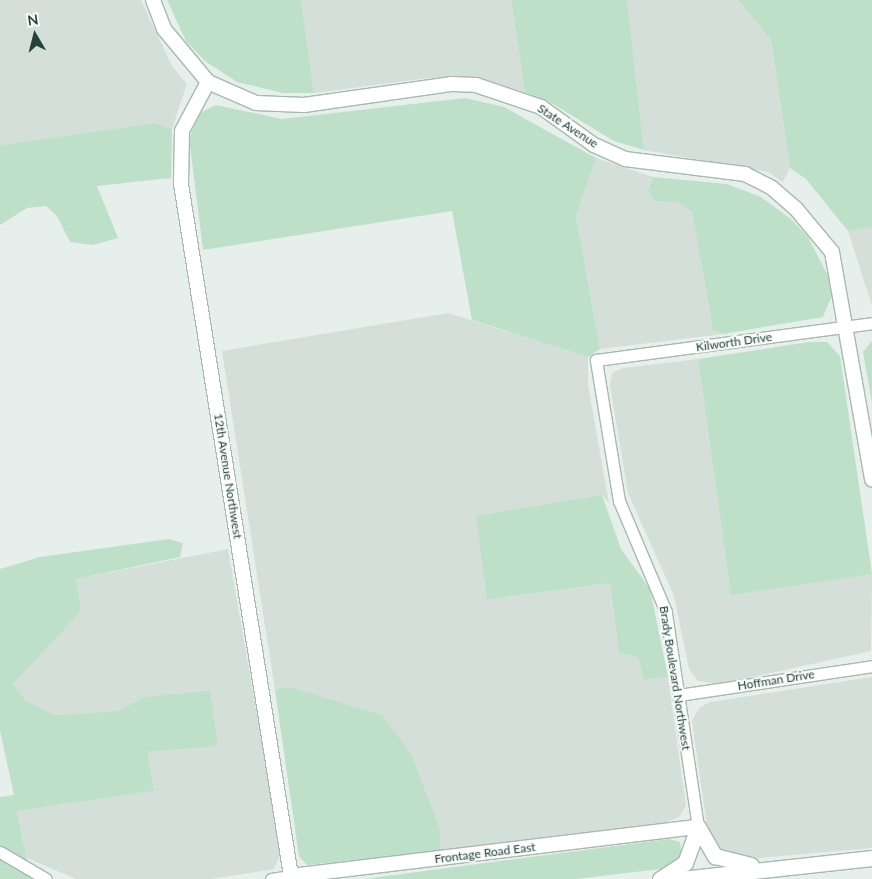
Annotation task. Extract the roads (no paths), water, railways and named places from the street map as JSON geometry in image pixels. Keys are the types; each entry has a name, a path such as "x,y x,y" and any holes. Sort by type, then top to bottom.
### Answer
{"main road":[{"path":"701,833 715,856 727,862 785,867"},
{"path":"701,833 709,877"},
{"path":"660,879 685,863 701,833"},
{"path":"681,879 872,858"}],"street":[{"name":"State Avenue","path":"153,0 164,30 208,82 256,103 281,106 451,84 476,85 541,108 594,145 625,159 745,174 797,210 832,252 848,327 872,480"},
{"name":"12th Avenue Northwest","path":"208,82 182,131 181,184 292,876"},
{"name":"Kilworth Drive","path":"596,360 872,323"},
{"name":"Brady Boulevard Northwest","path":"596,360 619,501 660,590 701,833"},
{"name":"Hoffman Drive","path":"679,695 872,666"},
{"name":"Frontage Road East","path":"271,879 701,833"},
{"path":"0,852 46,879"}]}
